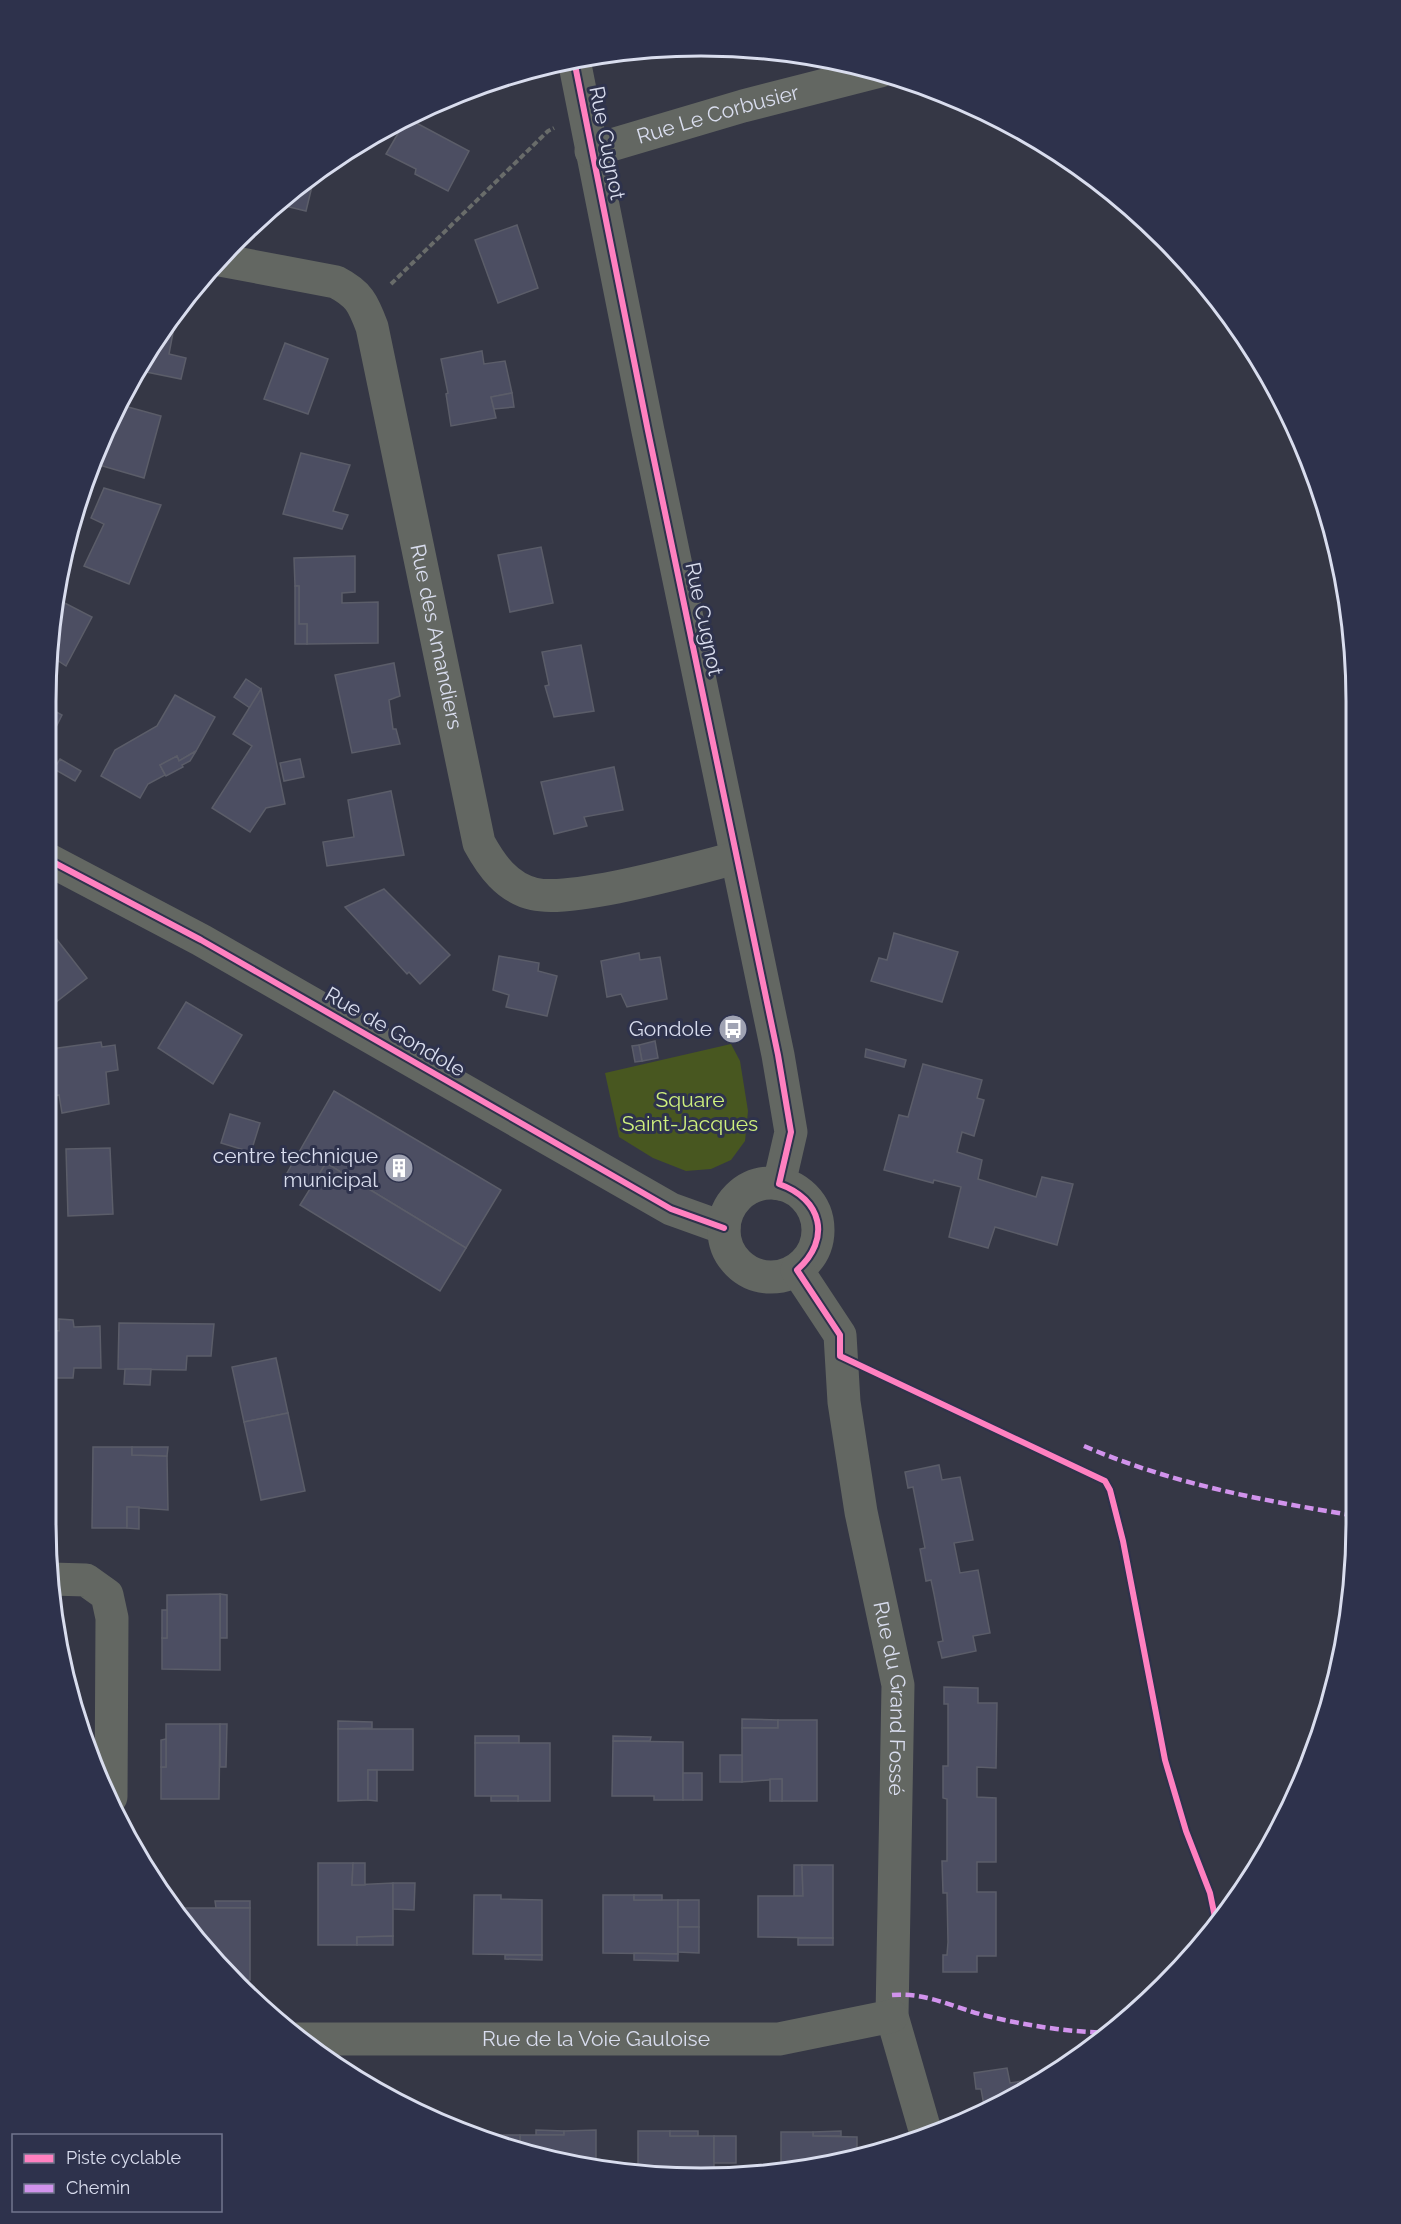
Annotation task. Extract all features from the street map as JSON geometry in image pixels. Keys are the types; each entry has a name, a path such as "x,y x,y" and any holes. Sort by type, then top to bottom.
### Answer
{"street":[{"name":"Rue Cugnot","path":"575,68 778,1055 791,1132 779,1184"},
{"name":"Rue Le Corbusier","path":"591,151 743,106 861,76"},
{"name":"Rue des Amandiers","path":"228,262 336,282 354,291 363,304 372,327 479,843 493,869 513,885 533,894 554,895 598,889 736,858"},
{"name":"Rue de Gondole","path":"56,864 201,940 671,1209 724,1228"},
{"path":"779,1184 801,1194 815,1213 819,1229 816,1245 809,1260 797,1270 781,1277 764,1277 748,1271 735,1260 726,1245 724,1228 729,1209 741,1194 759,1185 779,1184"},
{"name":"Rue du Grand Fossé","path":"797,1270 840,1335 844,1402 861,1512 898,1685 892,2016 924,2128"},
{"path":"58,1580 86,1580 107,1595 112,1617 111,1784"},
{"name":"Rue de la Voie Gauloise","path":"313,2039 779,2038 892,2016"}],"path":[{"path":"363,304 388,286 548,130 556,127"}],"green space":[{"name":"Square Saint-Jacques","path":"731,1044 740,1061 748,1111 745,1141 731,1160 711,1169 686,1171 653,1158 619,1137 605,1073"}],"building":[{"path":"415,122 469,151 448,191 415,174 416,169 386,154 400,130"},
{"path":"312,186 306,211 289,207 289,204"},
{"path":"517,225 538,288 498,303 475,240"},
{"path":"174,329 169,354 186,358 181,379 146,372"},
{"path":"285,343 328,359 308,414 264,399"},
{"path":"482,351 484,364 505,361 512,393 491,397 496,418 451,426 446,394 448,393 441,359"},
{"path":"512,393 514,407 494,409 491,397"},
{"path":"127,407 161,416 144,478 101,465"},
{"path":"301,453 350,465 333,511 348,515 342,529 283,514"},
{"path":"104,488 161,505 129,584 84,566 104,524 91,518"},
{"path":"541,547 553,603 510,612 498,555"},
{"path":"355,556 355,592 342,593 342,603 378,602 378,643 307,644 307,624 299,624 299,586 295,586 294,558"},
{"path":"295,586 299,586 299,624 307,624 307,644 295,644"},
{"path":"63,602 92,617 66,666 57,660"},
{"path":"581,645 594,711 554,717 545,686 549,685 542,652"},
{"path":"394,663 400,696 389,700 393,729 396,729 400,744 352,753 335,675"},
{"path":"246,679 261,689 250,708 234,697"},
{"path":"261,689 285,804 266,808 250,832 212,808 252,746 233,734"},
{"path":"175,695 215,717 196,751 179,761 177,756 160,765 165,775 148,784 140,798 101,776 115,750 157,726"},
{"path":"56,712 62,715 56,727"},
{"path":"196,751 190,761 182,765 183,767 166,776 160,765 177,756 179,761"},
{"path":"60,759 81,771 75,781 56,770"},
{"path":"300,759 304,777 284,781 280,763"},
{"path":"614,767 623,810 584,817 587,826 554,834 541,782"},
{"path":"391,791 404,855 327,866 323,842 354,837 348,800"},
{"path":"384,889 450,955 420,984 409,972 407,974 345,907"},
{"path":"894,933 958,952 942,1002 871,981 879,958 887,960"},
{"path":"56,938 87,978 56,1002"},
{"path":"639,953 640,960 660,957 667,999 627,1007 621,994 607,997 601,961"},
{"path":"499,956 539,963 538,971 557,976 547,1016 506,1007 509,995 493,990"},
{"path":"186,1002 242,1035 213,1084 158,1048"},
{"path":"655,1041 658,1058 642,1061 639,1045"},
{"path":"101,1042 102,1047 115,1045 118,1070 106,1072 109,1104 62,1113 59,1095 56,1096 56,1048"},
{"path":"639,1045 642,1061 635,1062 632,1046"},
{"path":"866,1049 906,1060 904,1067 865,1057"},
{"path":"923,1064 982,1080 977,1098 984,1100 974,1136 962,1132 957,1152 982,1160 978,1179 1036,1197 1042,1177 1073,1184 1057,1245 995,1227 988,1248 949,1237 961,1187 934,1180 933,1183 884,1170 899,1115 908,1117"},
{"name":"centre technique municipal","path":"334,1091 501,1190 466,1248 326,1163 310,1189 287,1173"},
{"path":"230,1114 260,1123 251,1152 221,1143"},
{"path":"110,1148 113,1214 68,1216 66,1149"},
{"path":"326,1163 466,1248 440,1291 300,1205"},
{"path":"59,1319 73,1320 74,1327 100,1326 101,1368 74,1368 73,1378 56,1378 56,1331 59,1331"},
{"path":"119,1323 214,1324 211,1356 187,1356 186,1370 118,1369"},
{"path":"276,1358 288,1413 244,1422 232,1367"},
{"path":"125,1369 151,1369 150,1385 124,1384"},
{"path":"288,1413 305,1491 261,1500 244,1422"},
{"path":"93,1447 132,1447 132,1455 167,1456 168,1510 127,1507 127,1528 92,1528"},
{"path":"132,1447 168,1447 167,1456 132,1455"},
{"path":"939,1465 942,1480 960,1477 973,1540 954,1543 960,1573 978,1570 990,1633 973,1636 976,1651 942,1658 938,1642 943,1641 931,1580 926,1581 920,1549 925,1548 913,1487 908,1488 905,1472"},
{"path":"127,1507 139,1507 139,1529 127,1528"},
{"path":"220,1594 227,1595 227,1638 220,1638"},
{"path":"220,1594 220,1670 162,1669 162,1638 167,1638 167,1595"},
{"path":"162,1610 167,1610 167,1638 162,1638"},
{"path":"944,1687 978,1688 978,1703 997,1703 996,1768 977,1767 977,1797 996,1798 996,1862 977,1862 977,1892 996,1892 996,1956 977,1956 977,1972 943,1972 943,1955 947,1955 948,1942 947,1893 943,1893 942,1861 947,1861 947,1799 943,1798 943,1766 948,1766 948,1704 944,1704"},
{"path":"742,1719 778,1720 778,1728 742,1728"},
{"path":"778,1720 817,1720 817,1801 782,1801 782,1779 742,1782 742,1728 778,1728"},
{"path":"338,1721 372,1722 372,1728 338,1729"},
{"path":"166,1724 220,1724 219,1799 161,1799 161,1767 166,1767"},
{"path":"220,1724 227,1724 226,1767 220,1767"},
{"path":"338,1729 413,1729 413,1770 368,1770 368,1800 338,1801"},
{"path":"475,1736 519,1736 519,1743 475,1743"},
{"path":"613,1736 651,1737 650,1741 613,1741"},
{"path":"166,1739 166,1767 161,1767 161,1740"},
{"path":"613,1741 683,1742 683,1800 654,1800 654,1796 612,1796"},
{"path":"475,1743 550,1743 550,1801 518,1801 518,1796 475,1796"},
{"path":"720,1755 742,1755 742,1782 720,1782"},
{"path":"368,1770 377,1770 377,1801 368,1800"},
{"path":"683,1773 702,1773 702,1800 683,1800"},
{"path":"770,1779 782,1779 782,1801 770,1801"},
{"path":"491,1796 518,1796 518,1801 491,1801"},
{"path":"318,1863 353,1863 352,1885 393,1883 393,1936 357,1937 357,1945 318,1945"},
{"path":"353,1863 365,1863 365,1885 352,1885"},
{"path":"794,1865 802,1865 803,1896 794,1896"},
{"path":"802,1865 833,1865 833,1938 758,1937 758,1896 803,1896"},
{"path":"393,1883 415,1883 414,1910 393,1909"},
{"path":"474,1895 501,1895 501,1899 542,1900 542,1955 473,1954"},
{"path":"603,1895 634,1895 634,1900 678,1900 678,1954 603,1953"},
{"path":"634,1895 662,1895 662,1900 634,1900"},
{"path":"678,1900 699,1900 699,1927 678,1927"},
{"path":"215,1901 250,1901 250,1908 216,1908"},
{"path":"183,1908 250,1908 250,1980 244,1980"},
{"path":"678,1927 699,1927 699,1953 678,1952"},
{"path":"393,1936 393,1945 357,1945 357,1937"},
{"path":"798,1938 833,1938 833,1945 798,1945"},
{"path":"634,1953 678,1954 678,1961 634,1960"},
{"path":"505,1955 542,1955 542,1960 505,1959"},
{"path":"1007,2068 1010,2083 1026,2080 984,2103 981,2089 976,2089 974,2073"},
{"path":"536,2130 564,2131 564,2135 536,2135"},
{"path":"596,2130 596,2160 520,2143 520,2135 564,2135 564,2131"},
{"path":"638,2131 670,2131 670,2136 714,2136 714,2168 638,2165"},
{"path":"670,2131 698,2131 698,2136 670,2136"},
{"path":"841,2131 841,2136 813,2136 813,2132"},
{"path":"781,2132 813,2132 813,2136 857,2137 857,2149 781,2163"},
{"path":"520,2135 520,2143 499,2136"},
{"path":"714,2136 736,2136 736,2163 714,2163"}],"marked path":[{"path":"1084,1446 1149,1470 1215,1489 1346,1514"},
{"path":"892,1995 929,1998 987,2016 1033,2026 1097,2032"}],"cycle path":[{"path":"576,68 648,431 778,1055 791,1132 779,1184 805,1199 817,1221 818,1233 815,1246 797,1270 840,1335 840,1356 1105,1481 1110,1490 1123,1541 1165,1760 1186,1831 1210,1893 1214,1913"},
{"path":"56,864 201,940 671,1209 724,1228"}],"place":[{"name":"Gondole","path":"733,1029"},
{"name":"centre technique municipal","path":"399,1168"}]}
